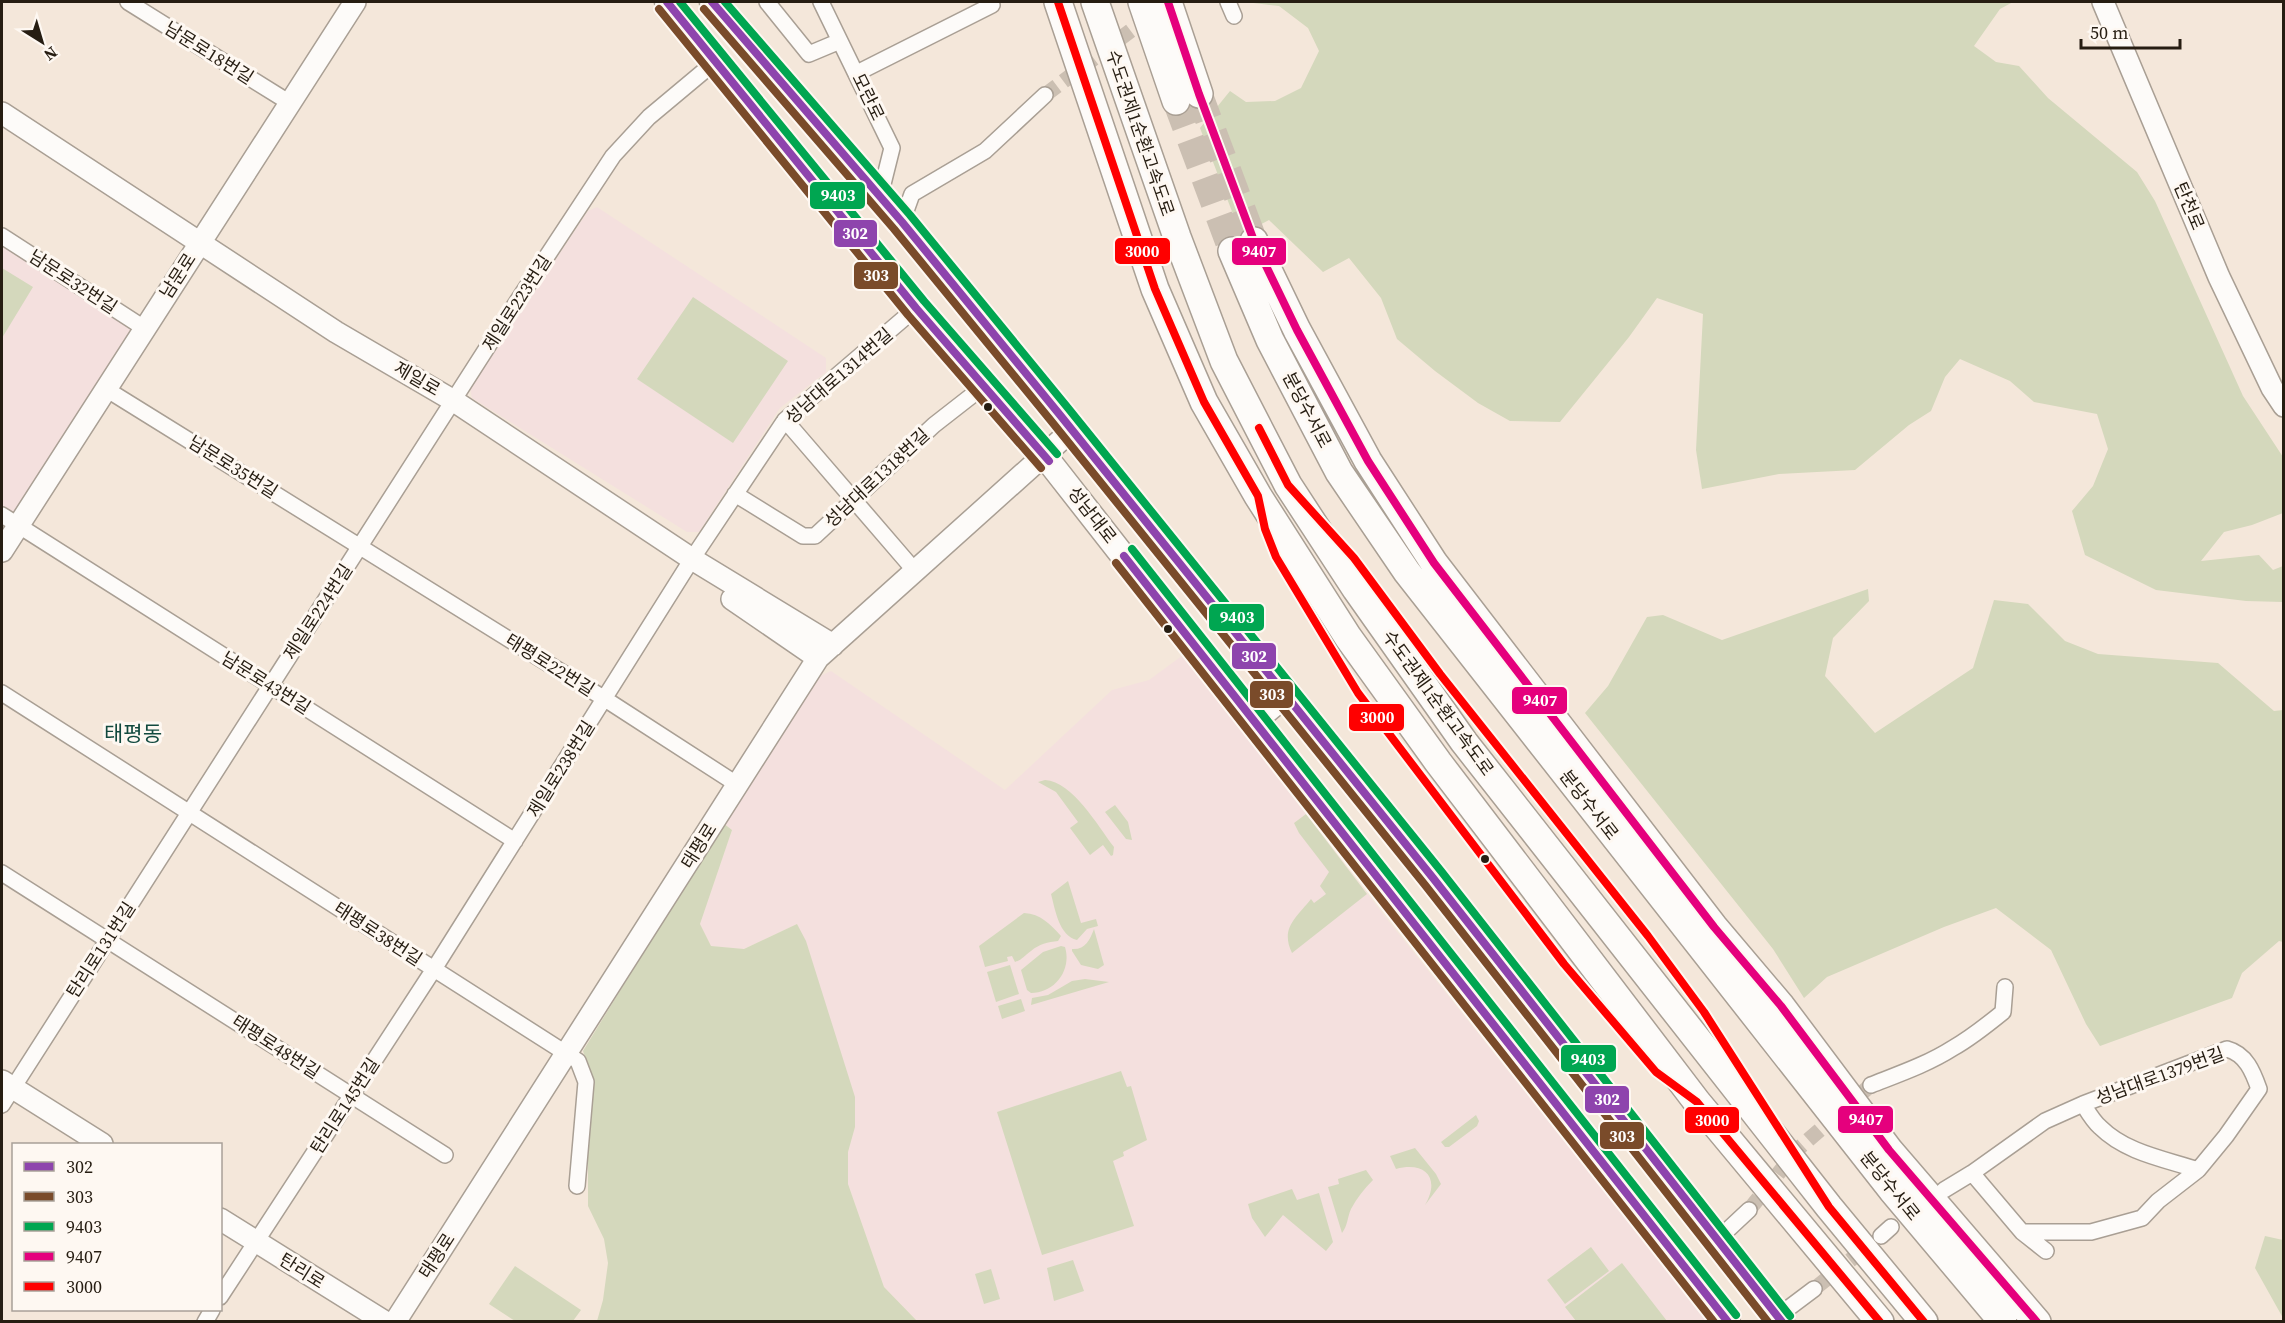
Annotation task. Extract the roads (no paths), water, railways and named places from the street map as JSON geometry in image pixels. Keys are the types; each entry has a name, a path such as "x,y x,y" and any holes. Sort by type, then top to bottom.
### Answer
{"highway":[{"name":"수도권제1순환고속도로","path":"1058,2 1155,289 1204,402 1258,496 1348,637 1438,762 1697,1102 1880,1322"},
{"name":"수도권제1순환고속도로","path":"1095,2 1177,237 1224,361 1288,485 1356,589 1464,742 1829,1207 1924,1322"},
{"path":"1142,2 1188,97 1168,2"},
{"name":"분당수서로","path":"2003,1322 1892,1190 1407,572 1339,472 1270,339 1243,246 1297,330 1368,461 1434,563 1714,927 1781,1006 1889,1150 2037,1322"}],"main road":[{"name":"남문로","path":"2,551 10,520 106,389 355,2"},
{"name":"성남대로","path":"667,2 916,308 1044,455 1728,1322"},
{"name":"성남대로","path":"712,2 902,222 1072,430 1433,878 1780,1319"},
{"name":"탄천로","path":"2103,2 2219,277 2272,388 2283,406"},
{"name":"제일로","path":"2,113 198,246"},
{"name":"제일로","path":"2,121 450,406 826,651"},
{"name":"태평로","path":"395,1322 826,651 1072,430"},
{"path":"1254,721 1285,695"},
{"path":"5,1091 100,1143"},
{"name":"탄리로","path":"222,1220 385,1322"}],"street":[{"name":"남문로18번길","path":"128,2 290,103"},
{"path":"767,2 809,54 840,41"},
{"name":"모란로","path":"824,2 840,41 892,148 880,196"},
{"path":"857,73 991,3"},
{"name":"제일로223번길","path":"450,406 613,156 649,117 716,61"},
{"path":"902,222 912,194 985,151 1045,95"},
{"name":"남문로32번길","path":"2,236 144,328"},
{"name":"성남대로1314번길","path":"690,564 785,420 916,308"},
{"name":"성남대로1318번길","path":"735,494 803,536 815,536 934,425 984,386"},
{"name":"남문로35번길","path":"106,389 360,546"},
{"name":"제일로224번길","path":"190,812 450,406"},
{"path":"785,420 915,571"},
{"name":"남문로43번길","path":"10,520 515,841"},
{"name":"태평로22번길","path":"360,546 738,785"},
{"name":"제일로238번길","path":"434,969 690,564"},
{"name":"태평로38번길","path":"2,693 568,1053"},
{"name":"탄리로131번길","path":"5,1091 190,812"},
{"name":"태평로48번길","path":"2,873 445,1155"},
{"name":"탄리로145번길","path":"222,1294 434,969"},
{"path":"1871,1085 1954,1048 1989,1023 2003,1012 2005,987"},
{"name":"성남대로1379번길","path":"1944,1190 2045,1121 2083,1104 2227,1049 2236,1052 2252,1069 2259,1089 2226,1136 2198,1170 2158,1201 2142,1218 2091,1232 2022,1232"},
{"path":"568,1053 578,1061 586,1082 577,1186"},
{"name":"성남대로1379번길","path":"2083,1104 2100,1127 2119,1142 2136,1150 2198,1170"},
{"path":"1972,1173 2022,1232 2046,1251"},
{"path":"1718,1239 1749,1210"},
{"path":"1780,1319 1814,1289"}],"tunnel":[{"path":"1045,95 1153,14"},
{"path":"1199,94 1254,241"},
{"path":"1176,101 1232,251"},
{"path":"1749,1210 1798,1149 1871,1085"},
{"path":"1814,1289 1868,1246"}],"district":[{"name":"태평동","path":"133,734"}]}
